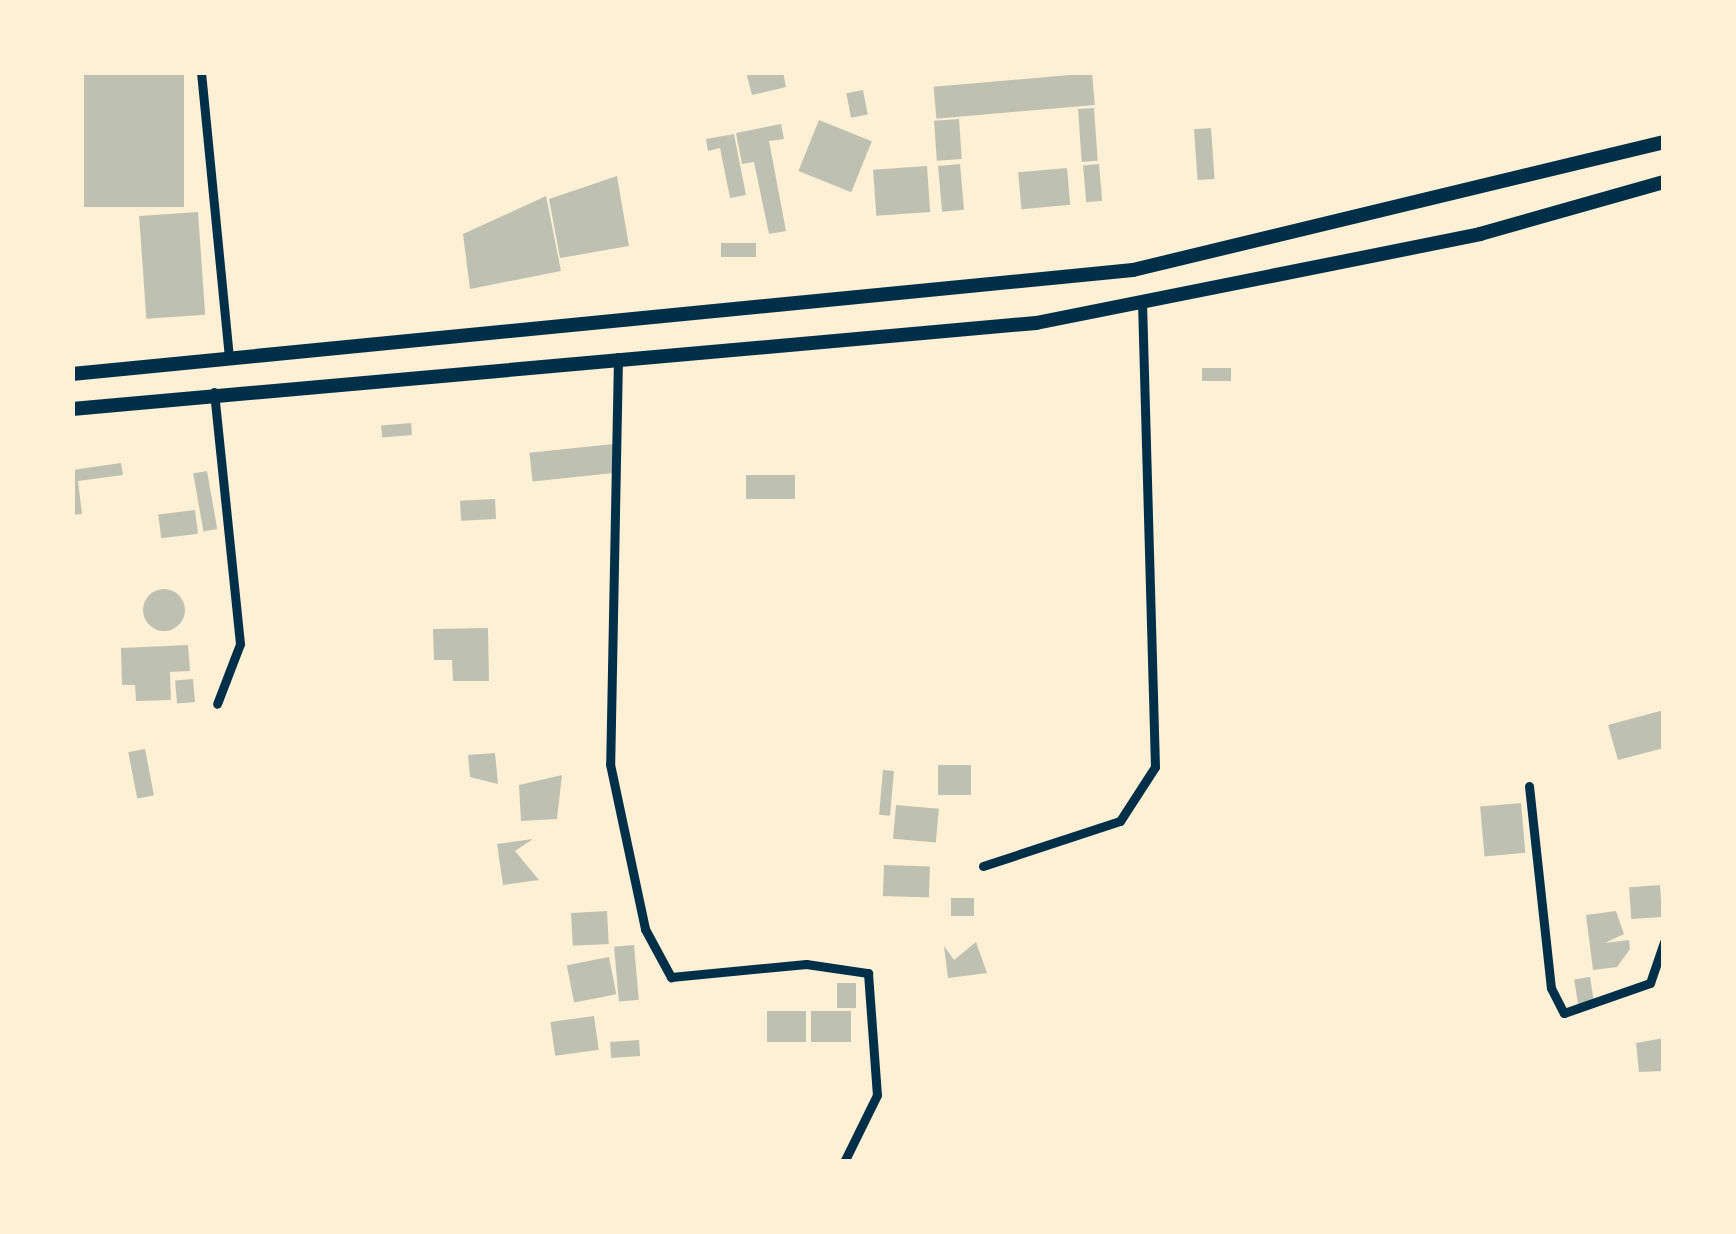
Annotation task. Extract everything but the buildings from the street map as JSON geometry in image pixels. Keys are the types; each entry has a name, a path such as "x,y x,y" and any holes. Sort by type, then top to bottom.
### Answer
{"highway":[{"path":"72,374 1133,270 1664,142"},
{"path":"72,409 618,357 917,336 1142,304 1480,234 1664,182"}],"street":[{"path":"201,72 229,358"},
{"path":"983,866 1120,821 1155,767 1142,304"},
{"path":"618,357 610,764 645,929 670,977 806,964 868,973 877,1095 844,1162"},
{"path":"214,392 240,644 217,704"},
{"path":"1529,786 1551,988 1564,1013 1650,983 1664,942"}]}
